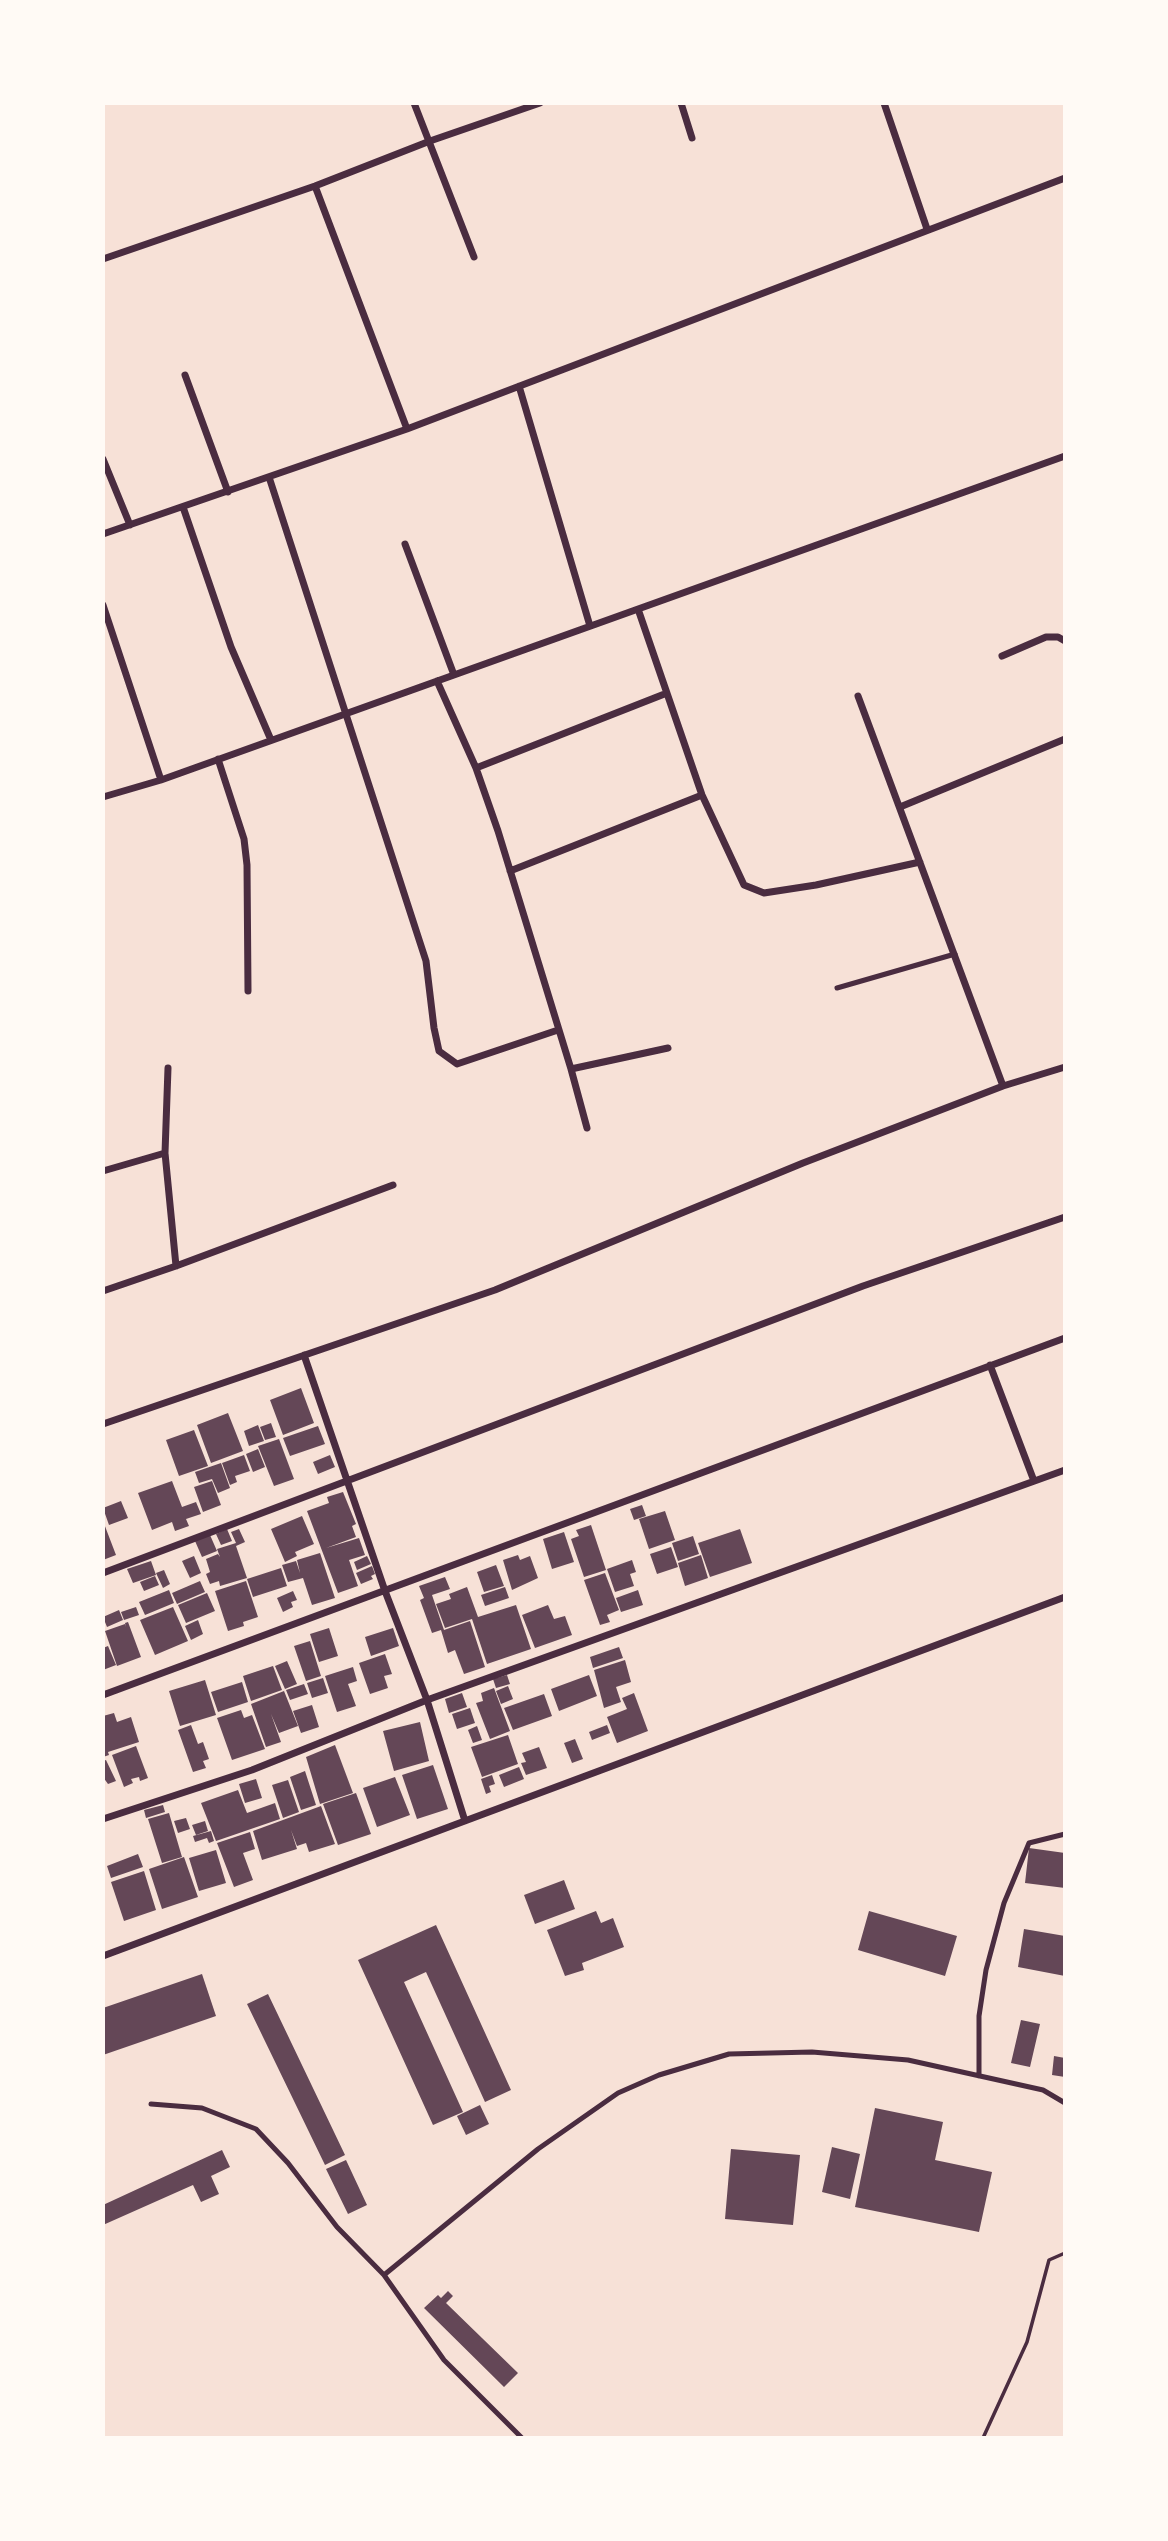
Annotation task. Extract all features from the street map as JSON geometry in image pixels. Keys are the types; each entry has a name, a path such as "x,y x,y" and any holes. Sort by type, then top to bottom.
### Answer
{"street":[{"path":"414,103 474,257"},
{"path":"103,259 315,186 430,141 540,103"},
{"path":"681,103 692,138"},
{"path":"884,103 927,229"},
{"path":"103,534 407,429 1065,178"},
{"path":"315,186 407,429"},
{"path":"185,374 228,492"},
{"path":"519,386 590,626"},
{"path":"103,797 161,780 1065,456"},
{"path":"103,459 130,525"},
{"path":"268,477 426,961 433,1028 439,1051 457,1064 558,1030"},
{"path":"183,507 232,648 271,740"},
{"path":"405,544 454,675"},
{"path":"103,605 161,780"},
{"path":"638,609 702,795 744,885 764,893 816,885 920,862"},
{"path":"1002,656 1046,637 1058,637 1065,641"},
{"path":"437,681 476,768 510,871 587,1128"},
{"path":"476,768 667,693"},
{"path":"858,696 1003,1086"},
{"path":"900,807 1065,739"},
{"path":"218,759 244,839 247,865 248,991"},
{"path":"510,871 702,795"},
{"path":"571,1069 668,1048"},
{"path":"103,1424 495,1290 803,1163 1003,1086 1065,1067"},
{"path":"168,1068 165,1153 176,1266"},
{"path":"103,1171 165,1153"},
{"path":"103,1291 393,1185"},
{"path":"103,1573 863,1286 1065,1217"},
{"path":"103,1695 1065,1338"},
{"path":"304,1355 385,1591 427,1700 465,1821"},
{"path":"989,1365 1034,1481"},
{"path":"103,1819 252,1770 427,1700 1065,1470"},
{"path":"103,1956 1065,1597"}],"lane":[{"path":"837,988 955,954"},
{"path":"979,2076 979,2015 986,1970 1004,1903 1029,1843 1065,1834"},
{"path":"384,2275 462,2210 590,2111 618,2093 659,2075 729,2054 812,2052 908,2060 1043,2090 1065,2103"},
{"path":"150,2104 202,2108 256,2129 288,2163 337,2227 384,2275 444,2360 522,2438"}],"path":[{"path":"983,2438 1027,2342 1049,2260 1065,2253"}],"building":[{"path":"301,1388 314,1423 283,1435 270,1400"},
{"path":"228,1413 243,1451 211,1463 197,1425"},
{"path":"271,1423 276,1437 265,1440 260,1427"},
{"path":"258,1425 264,1441 249,1446 244,1431"},
{"path":"318,1426 325,1444 290,1456 283,1438"},
{"path":"194,1430 208,1466 179,1476 166,1440"},
{"path":"279,1439 294,1479 274,1486 258,1446"},
{"path":"258,1449 265,1467 253,1472 246,1454"},
{"path":"244,1455 250,1471 235,1476 237,1482 230,1485 222,1463"},
{"path":"330,1455 335,1467 318,1474 313,1462"},
{"path":"221,1463 230,1488 218,1493 212,1479 199,1483 195,1472"},
{"path":"172,1481 182,1507 196,1502 201,1514 186,1519 189,1526 175,1531 172,1522 152,1530 138,1493"},
{"path":"212,1481 221,1505 203,1512 194,1487"},
{"path":"343,1492 356,1524 352,1526 356,1537 326,1548 359,1538 365,1555 349,1560 358,1586 338,1593 307,1511 329,1503 327,1497"},
{"path":"121,1501 128,1518 109,1525 103,1508"},
{"path":"642,1505 646,1516 634,1520 630,1509"},
{"path":"665,1511 675,1540 649,1549 639,1519"},
{"path":"302,1516 314,1544 295,1552 297,1556 285,1562 271,1529"},
{"path":"103,1521 116,1555 103,1560"},
{"path":"591,1525 606,1570 584,1577 571,1539 579,1536 576,1530"},
{"path":"227,1529 232,1541 221,1545 216,1534"},
{"path":"239,1529 245,1542 236,1546 247,1578 220,1586 219,1581 210,1584 206,1574 210,1572 206,1559 218,1554 220,1557 217,1549 236,1543 231,1532"},
{"path":"740,1529 752,1563 710,1577 698,1543"},
{"path":"564,1532 574,1562 552,1569 543,1539"},
{"path":"210,1535 217,1551 202,1557 195,1541"},
{"path":"693,1536 699,1554 678,1561 672,1543"},
{"path":"671,1547 678,1567 657,1574 650,1554"},
{"path":"320,1553 335,1598 312,1605 303,1578 288,1582 282,1565 296,1561 300,1573 297,1560"},
{"path":"518,1555 520,1560 530,1556 538,1578 512,1590 503,1560"},
{"path":"701,1555 708,1578 685,1586 678,1563"},
{"path":"194,1556 201,1573 190,1578 182,1561"},
{"path":"367,1556 371,1564 357,1570 354,1562"},
{"path":"632,1560 636,1572 630,1574 634,1586 615,1592 607,1569"},
{"path":"151,1561 156,1575 133,1583 127,1569"},
{"path":"496,1565 504,1586 484,1592 477,1572"},
{"path":"372,1566 375,1574 371,1576 373,1579 361,1584 356,1573"},
{"path":"281,1568 287,1586 253,1597 247,1579"},
{"path":"164,1570 170,1584 163,1588 156,1573"},
{"path":"605,1573 619,1610 607,1615 610,1622 600,1625 584,1580"},
{"path":"155,1576 159,1585 144,1591 140,1582"},
{"path":"445,1577 450,1589 432,1595 444,1630 470,1621 485,1667 464,1674 455,1650 448,1653 441,1630 432,1633 420,1600 424,1598 419,1586"},
{"path":"200,1581 205,1592 177,1604 172,1593"},
{"path":"246,1581 258,1617 243,1622 244,1626 228,1631 215,1591"},
{"path":"467,1587 478,1617 516,1605 531,1649 487,1664 472,1619 445,1628 436,1604 451,1599 449,1594"},
{"path":"505,1587 509,1598 485,1606 481,1595"},
{"path":"169,1590 174,1603 145,1615 139,1602"},
{"path":"638,1590 643,1605 621,1612 616,1598"},
{"path":"293,1591 297,1600 291,1602 293,1607 283,1612 277,1598"},
{"path":"207,1593 215,1611 186,1623 178,1605"},
{"path":"548,1605 554,1619 565,1616 572,1635 535,1648 522,1615"},
{"path":"136,1607 139,1615 124,1620 121,1612"},
{"path":"173,1607 188,1641 155,1655 140,1620"},
{"path":"119,1610 123,1620 107,1627 103,1617"},
{"path":"198,1620 203,1634 191,1640 185,1626"},
{"path":"128,1622 141,1657 117,1666 105,1631 125,1624 126,1627 125,1623"},
{"path":"329,1628 338,1656 319,1662 310,1634"},
{"path":"393,1628 399,1646 371,1656 365,1637"},
{"path":"310,1641 321,1676 306,1681 294,1646"},
{"path":"108,1646 116,1665 103,1670 103,1648"},
{"path":"619,1647 623,1658 593,1668 590,1657"},
{"path":"385,1654 392,1674 384,1676 388,1688 370,1694 359,1663"},
{"path":"625,1660 631,1682 616,1687 621,1702 604,1708 594,1670"},
{"path":"287,1661 297,1684 285,1689 275,1666"},
{"path":"273,1666 282,1690 251,1701 243,1676"},
{"path":"353,1667 357,1681 348,1684 356,1706 337,1712 325,1676"},
{"path":"507,1675 510,1684 496,1688 493,1679"},
{"path":"589,1675 597,1696 559,1711 551,1689"},
{"path":"323,1678 328,1693 312,1698 307,1683"},
{"path":"205,1680 216,1715 180,1726 169,1691"},
{"path":"242,1682 248,1702 218,1712 211,1692"},
{"path":"304,1684 308,1694 290,1700 286,1690"},
{"path":"508,1686 513,1699 501,1704 496,1691"},
{"path":"494,1688 510,1731 490,1739 476,1703 483,1701 481,1693"},
{"path":"284,1691 298,1726 279,1733 271,1714 281,1742 266,1747 251,1704"},
{"path":"462,1693 467,1707 449,1713 445,1699"},
{"path":"634,1693 648,1731 617,1743 607,1717 627,1709 622,1698"},
{"path":"544,1694 552,1716 513,1730 504,1708"},
{"path":"312,1705 319,1727 301,1733 293,1711"},
{"path":"470,1708 475,1723 457,1729 452,1714"},
{"path":"241,1710 244,1718 252,1715 265,1749 232,1760 217,1718"},
{"path":"114,1713 117,1722 131,1717 139,1742 108,1752 109,1755 103,1757 103,1716"},
{"path":"420,1722 429,1761 394,1771 383,1731"},
{"path":"191,1725 198,1744 203,1742 209,1759 203,1761 206,1768 193,1772 178,1730"},
{"path":"607,1725 610,1733 592,1740 589,1732"},
{"path":"477,1726 482,1740 473,1743 468,1730"},
{"path":"508,1735 518,1764 482,1777 471,1747"},
{"path":"575,1739 583,1759 572,1763 564,1743"},
{"path":"335,1745 353,1793 320,1804 306,1757"},
{"path":"136,1746 148,1778 140,1781 139,1777 131,1779 133,1783 124,1787 112,1755"},
{"path":"539,1747 547,1768 526,1775 521,1763 526,1762 522,1753"},
{"path":"106,1760 116,1781 108,1784 103,1777 103,1761"},
{"path":"433,1765 448,1809 417,1819 402,1775"},
{"path":"519,1767 524,1779 504,1787 499,1775"},
{"path":"305,1771 316,1805 301,1810 290,1777"},
{"path":"492,1775 495,1784 489,1786 491,1792 486,1794 481,1779"},
{"path":"395,1777 410,1815 377,1827 363,1788"},
{"path":"256,1779 262,1798 245,1803 239,1784"},
{"path":"288,1780 299,1812 283,1818 272,1785"},
{"path":"238,1790 247,1813 275,1803 280,1819 216,1841 201,1803"},
{"path":"356,1793 371,1834 338,1845 323,1804"},
{"path":"163,1805 165,1812 146,1818 144,1810"},
{"path":"321,1806 335,1844 309,1852 306,1843 297,1846 291,1830 297,1849 262,1860 253,1831"},
{"path":"169,1813 182,1857 162,1863 148,1819"},
{"path":"186,1818 190,1829 178,1833 174,1821"},
{"path":"205,1821 208,1831 196,1835 192,1825"},
{"path":"211,1831 214,1841 209,1843 207,1838 195,1842 193,1836"},
{"path":"250,1832 255,1849 243,1853 253,1880 234,1887 217,1843"},
{"path":"1029,1848 1065,1853 1065,1888 1025,1883"},
{"path":"216,1850 226,1883 199,1891 189,1858"},
{"path":"138,1854 143,1867 111,1878 107,1866"},
{"path":"184,1857 198,1897 162,1909 149,1869"},
{"path":"144,1871 156,1910 124,1921 111,1882"},
{"path":"564,1880 575,1909 535,1924 524,1895"},
{"path":"596,1911 601,1923 613,1918 624,1947 582,1963 584,1970 565,1976 547,1930"},
{"path":"869,1911 957,1936 945,1976 858,1950"},
{"path":"436,1925 511,2090 485,2102 426,1972 404,1982 463,2112 433,2125 358,1960"},
{"path":"1024,1929 1065,1936 1065,1976 1018,1967"},
{"path":"202,1974 216,2016 103,2055 103,2008"},
{"path":"268,1994 345,2155 325,2165 247,2004"},
{"path":"1021,2020 1040,2024 1030,2067 1011,2063"},
{"path":"1054,2056 1065,2058 1065,2077 1052,2075"},
{"path":"480,2105 489,2124 466,2135 457,2116"},
{"path":"875,2108 943,2122 935,2160 992,2172 979,2232 855,2207"},
{"path":"832,2147 860,2154 850,2199 822,2192"},
{"path":"731,2149 800,2155 793,2225 725,2219"},
{"path":"222,2150 230,2167 211,2176 219,2194 201,2202 193,2185 103,2225 103,2205"},
{"path":"346,2160 367,2205 348,2214 326,2169"},
{"path":"448,2291 453,2296 446,2303 518,2373 504,2387 424,2308 438,2295 441,2298"}]}
